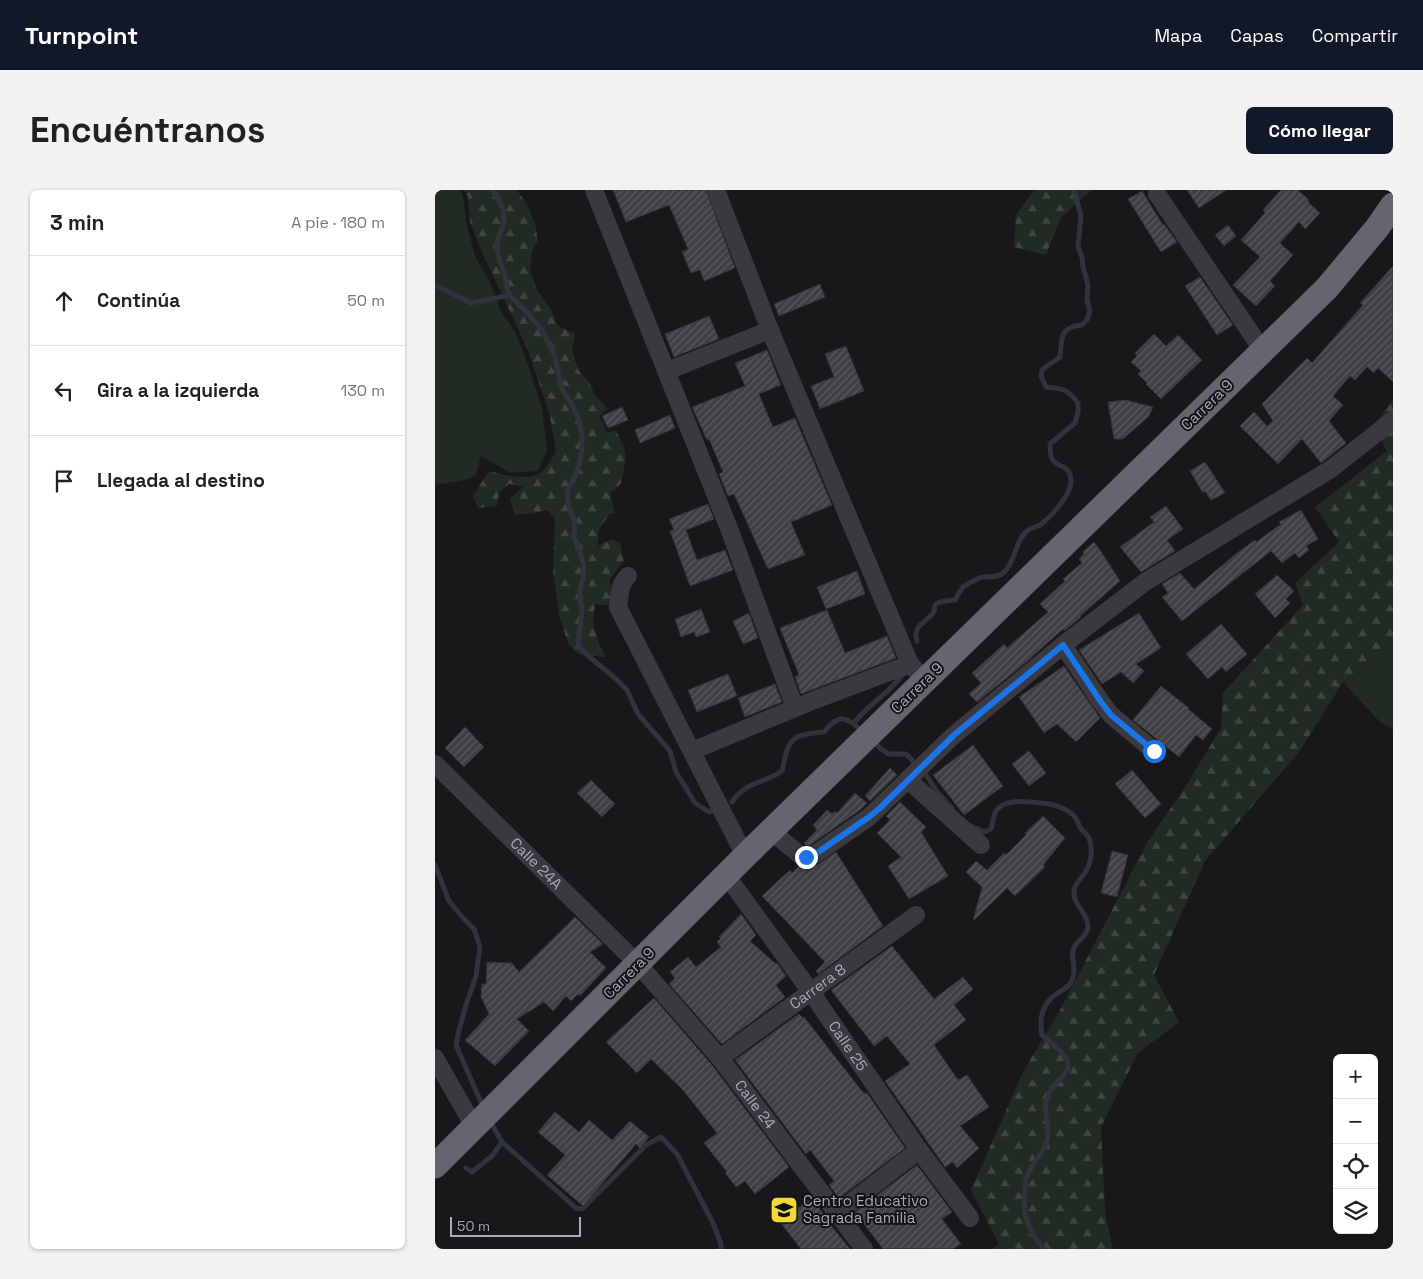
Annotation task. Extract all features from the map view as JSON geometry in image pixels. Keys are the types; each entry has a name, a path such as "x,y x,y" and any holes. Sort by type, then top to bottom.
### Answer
{"highway":[{"name":"Carrera 9","path":"435,1166 771,830 868,736 917,672 1263,351 1327,288 1377,228 1393,205"}],"street":[{"path":"595,190 730,531 795,708"},
{"path":"692,751 795,708 917,672 770,330 715,190"},
{"path":"1157,194 1263,351"},
{"path":"667,371 770,330"},
{"path":"771,830 800,855 806,857 814,855 869,817 954,735 1063,645 1145,582 1331,469 1393,420"},
{"path":"627,576 620,587 618,607 745,856"},
{"path":"1063,645 1111,715 1154,751"},
{"name":"Calle 24A","path":"435,764 638,964"},
{"path":"908,780 981,845"},
{"name":"Calle 25","path":"726,875 811,992 919,1150 969,1218"},
{"name":"Carrera 8","path":"720,1058 916,915"},
{"name":"Calle 24","path":"638,964 720,1058 864,1249"},
{"path":"435,1058 475,1128"},
{"path":"837,1213 919,1150"}],"green space":[{"path":"435,190 460,190 463,195 466,221 475,256 490,282 501,312 516,333 531,373 542,408 547,450 538,471 511,473 481,456 476,474 469,479 435,485"},
{"path":"464,190 517,190 527,204 535,224 538,240 532,252 530,271 536,288 551,310 557,325 575,334 572,350 579,371 589,382 595,395 608,409 599,416 607,432 616,431 623,444 626,459 621,483 610,494 615,514 609,514 599,530 598,546 611,539 620,543 624,561 609,580 617,598 613,606 595,604 593,624 599,644 606,657 578,654 568,643 559,616 553,571 555,519 548,510 515,515 510,499 523,487 509,484 499,493 497,506 478,508 473,496 489,471 516,477 531,476 544,469 556,452 550,416 528,350 481,250 470,222 468,197"},
{"path":"1034,190 1091,190 1061,218 1046,255 1014,247 1016,215"},
{"path":"1393,400 1393,650 1343,682 1299,752 1205,861 1154,975 1179,1022 1138,1053 1101,1127 1105,1213 1113,1249 993,1249 999,1244 971,1190 1024,1070 1059,1012 1148,841 1184,789 1221,728 1223,693 1303,605 1295,583 1339,542 1315,507 1387,451 1374,425"},
{"path":"1393,650 1393,729 1380,722 1343,682"}],"building":[{"path":"613,190 706,190 735,268 704,281 700,270 691,273 682,252 688,249 669,205 626,222"},
{"path":"1187,190 1226,190 1199,208"},
{"path":"1281,190 1298,190 1320,213 1305,229 1299,222 1280,243 1293,255 1270,281 1275,286 1256,306 1233,285 1260,257 1241,240 1265,213 1263,210"},
{"path":"1142,191 1163,225 1177,242 1161,252 1128,199"},
{"path":"1228,225 1236,236 1224,246 1215,235"},
{"path":"1393,266 1393,382 1378,368 1374,373 1367,367 1355,380 1350,376 1333,396 1343,405 1329,421 1346,443 1321,463 1302,439 1278,464 1240,426 1254,412 1267,426 1273,421 1262,404 1307,358 1312,363 1363,305 1360,303"},
{"path":"1200,277 1233,325 1217,335 1185,286"},
{"path":"820,284 825,297 779,316 774,304"},
{"path":"709,316 719,339 674,357 665,334"},
{"path":"1154,334 1166,346 1178,335 1202,360 1161,399 1146,384 1138,374 1141,371 1131,362 1137,356 1135,353"},
{"path":"846,346 864,391 820,409 811,386 834,377 825,354"},
{"path":"767,350 781,385 759,394 773,427 795,418 832,505 791,522 805,555 768,569 734,494 728,496 719,474 723,472 709,439 707,440 692,407 745,386 735,363"},
{"path":"1126,400 1153,407 1149,416 1123,439 1114,439 1108,402"},
{"path":"622,407 628,420 608,428 602,416"},
{"path":"670,415 675,428 640,443 635,430"},
{"path":"1205,462 1225,493 1211,500 1205,491 1203,493 1190,471"},
{"path":"708,504 714,519 686,530 697,560 725,550 733,570 690,586 670,531 674,530 669,519"},
{"path":"1166,506 1183,529 1167,540 1175,551 1141,572 1120,547 1154,522 1150,517"},
{"path":"1301,510 1318,539 1306,546 1309,550 1299,558 1295,553 1282,563 1271,551 1182,621 1162,597 1168,593 1162,584 1180,573 1194,589 1237,553 1281,524 1279,522"},
{"path":"1094,542 1120,581 1081,617 1064,631 1063,629 977,702 969,694 981,683 972,673 1004,644 1007,648 1048,612 1040,604 1065,581 1063,579 1082,563 1079,559 1084,554 1083,552"},
{"path":"857,571 865,594 826,609 817,587"},
{"path":"1277,575 1294,591 1286,599 1290,603 1275,618 1255,594"},
{"path":"701,609 710,632 696,637 694,632 681,637 675,619"},
{"path":"827,610 845,653 887,636 896,658 801,694 795,677 799,675 780,628"},
{"path":"749,613 758,638 743,644 733,621"},
{"path":"1139,613 1161,648 1136,664 1144,671 1133,683 1121,672 1102,684 1079,650"},
{"path":"1221,624 1247,654 1226,672 1222,667 1208,679 1186,654"},
{"path":"1064,666 1100,718 1076,742 1057,724 1044,733 1019,697"},
{"path":"728,674 737,696 697,712 688,690"},
{"path":"775,684 782,702 745,717 738,698"},
{"path":"1161,686 1212,729 1203,740 1196,735 1179,757 1133,720"},
{"path":"465,727 484,747 464,767 445,748"},
{"path":"973,745 1003,786 964,815 933,775"},
{"path":"1029,751 1046,773 1029,786 1012,764"},
{"path":"890,768 897,775 870,801 865,796"},
{"path":"1132,770 1161,804 1145,818 1115,784"},
{"path":"591,780 615,804 602,817 577,793"},
{"path":"855,793 867,803 860,810 806,846 804,843 817,830 813,825 827,810 832,814 835,811 837,813"},
{"path":"900,802 926,827 921,832 948,876 909,899 888,866 901,857 877,833 890,820 886,816"},
{"path":"1043,816 1065,838 1043,865 1045,867 1015,896 1007,888 973,921 982,887 966,872 976,861 987,870 1004,853 1006,855"},
{"path":"1112,851 1128,855 1117,897 1101,893"},
{"path":"836,852 883,926 818,974 816,971 825,962 762,896 790,870 792,873 799,866 817,865"},
{"path":"741,914 756,935 750,941 777,963 786,976 776,985 785,997 722,1044 669,984 675,978 670,972 688,957 696,967 721,947 717,942 721,938 719,937"},
{"path":"575,917 603,944 590,952 606,968 580,996 578,994 571,1001 566,996 553,1011 544,1002 517,1019 529,1031 495,1066 465,1040 489,1014 481,997 482,984 486,984 487,962 512,963 519,972"},
{"path":"892,946 934,999 963,977 973,989 954,1005 966,1020 934,1045 958,1080 967,1075 989,1107 960,1126 979,1148 957,1168 953,1162 945,1167 885,1081 910,1064 887,1036 874,1046 831,990"},
{"path":"654,998 712,1065 789,1167 755,1194 745,1181 736,1187 725,1173 727,1172 704,1143 717,1133 683,1090 651,1059 637,1073 606,1042"},
{"path":"799,1014 804,1017 861,1090 865,1094 867,1093 905,1148 839,1198 829,1185 834,1181 810,1150 806,1154 735,1060"},
{"path":"555,1112 579,1132 589,1120 612,1140 630,1121 649,1137 640,1148 636,1144 583,1206 547,1175 565,1155 538,1132"},
{"path":"917,1165 952,1212 942,1219 961,1244 953,1249 883,1249 855,1212"},
{"path":"811,1198 850,1249 801,1249 780,1222"}],"waterway":[{"path":"492,190 500,202 504,215 497,250 509,294 538,326 549,344 555,357 562,388 574,408 581,430 580,462 567,490 569,508 575,522 574,538 584,566 580,588 582,609 578,646 627,690 638,714 670,751 676,772 695,803 709,812 717,810"},
{"path":"917,641 917,629 931,615 935,605 955,600 963,587 981,577 1002,574 1010,564 1023,536 1028,530 1040,525 1049,517 1068,493 1071,481 1070,475 1066,469 1052,459 1050,444 1075,423 1078,403 1064,390 1046,387 1041,376 1042,370 1060,357 1065,331 1082,325 1087,320 1090,311 1087,300 1088,285 1078,246 1081,216 1074,190"},
{"path":"435,285 471,303 510,295"},
{"path":"854,723 902,675"},
{"path":"732,802 744,789 782,771 789,745 797,737 824,732 838,719 847,720 863,732"},
{"path":"873,741 889,754 906,754 917,766"},
{"path":"925,773 937,792 952,808"},
{"path":"971,826 984,832 991,829 996,811 1006,803 1021,801 1050,804 1072,814 1091,844 1088,868 1074,890 1075,900 1087,920 1088,929 1073,950 1074,972 1071,983 1047,1003 1041,1018 1042,1035 1063,1054 1068,1063 1067,1070 1048,1095 1045,1106 1048,1130 1047,1141 1025,1182 1025,1214 1033,1235 1044,1249"},
{"path":"435,865 449,901 474,929 480,947 476,976 456,1045 483,1107"},
{"path":"490,1121 502,1142 576,1208 582,1209 646,1145 661,1137 677,1154 713,1223 721,1249"},
{"path":"466,1168 472,1172 492,1156 502,1142"}],"place":[{"name":"Centro Educativo Sagrada Familia","path":"784,1210"}],"route":[{"path":"806,857 814,855 880,808 954,735 1063,645 1111,715 1154,751"}]}
